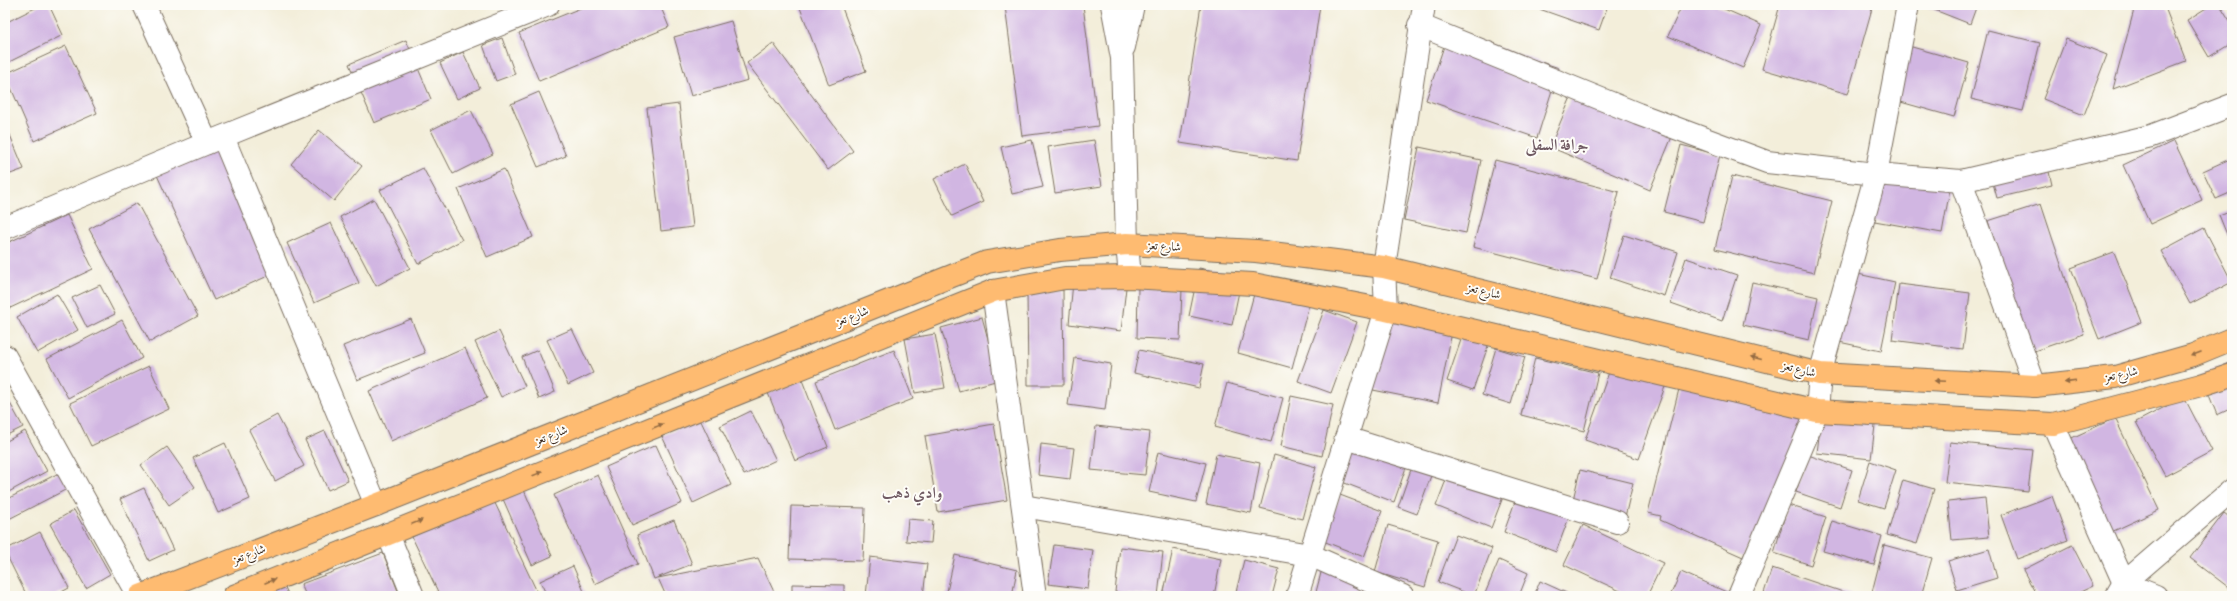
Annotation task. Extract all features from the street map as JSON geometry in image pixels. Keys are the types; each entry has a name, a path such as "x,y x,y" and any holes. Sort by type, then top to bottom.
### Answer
{"main road":[{"name":"شارع تعز","path":"139,596 376,505 987,262 1060,250 1127,244 1256,250 1384,267 1820,374 2035,386 2116,377 2193,355 2232,339"},
{"path":"234,596 993,291 1065,278 1130,277 1253,284 1386,310 1818,411 2053,424 2201,385 2232,375"}],"street":[{"path":"144,5 215,140 376,505"},
{"path":"5,228 215,140 548,5"},
{"path":"1112,5 1122,58 1127,244 1130,277"},
{"path":"1122,58 1134,5"},
{"path":"1740,596 1818,411 1820,374 1876,174 1908,5"},
{"path":"1297,596 1386,310 1384,267 1422,15 1638,114 1767,162 1876,174 1961,181 2151,136 2232,105"},
{"path":"1961,181 2035,386"},
{"path":"993,291 1035,596"},
{"path":"5,356 139,596"},
{"path":"2053,424 2121,589"},
{"path":"1346,438 1617,522"},
{"path":"2121,589 2232,490"},
{"path":"1023,506 1310,555 1402,596"},
{"path":"388,534 413,596"},
{"path":"2121,589 2156,596"}],"building":[{"path":"41,5 49,5 63,35 7,63 5,59 5,23"},
{"path":"588,5 660,5 669,27 539,81 519,33"},
{"path":"799,5 841,5 866,71 829,85"},
{"path":"1083,5 1098,126 1022,136 1005,6"},
{"path":"1201,5 1320,5 1297,161 1180,143"},
{"path":"1528,5 1608,5 1599,30"},
{"path":"1682,5 1715,5 1761,25 1743,68 1668,36"},
{"path":"1780,5 1873,5 1848,94 1762,69"},
{"path":"1922,5 1977,5 1970,24"},
{"path":"2164,5 2186,61 2113,89 2135,6"},
{"path":"2211,5 2220,5 2232,24 2232,43 2209,57 2187,20"},
{"path":"731,21 748,80 691,96 674,37"},
{"path":"1988,30 2040,43 2023,111 1971,99"},
{"path":"1449,31 1559,68 1537,138 1426,100"},
{"path":"502,38 515,74 496,81 483,45"},
{"path":"2066,39 2107,55 2084,115 2043,99"},
{"path":"406,40 431,99 374,123 349,64"},
{"path":"773,43 853,151 828,170 747,63"},
{"path":"1905,45 1969,63 1954,117 1890,99"},
{"path":"66,46 97,113 34,141 5,74"},
{"path":"463,52 480,88 457,99 440,63"},
{"path":"1576,85 1676,127 1650,190 1550,147"},
{"path":"539,92 566,156 538,167 511,104"},
{"path":"679,104 693,227 661,231 647,108"},
{"path":"471,110 493,154 453,174 431,130"},
{"path":"5,123 24,169 5,176"},
{"path":"319,130 362,166 334,201 291,164"},
{"path":"1032,140 1043,187 1012,194 1001,147"},
{"path":"1094,140 1102,186 1055,193 1048,147"},
{"path":"2174,141 2202,200 2150,224 2123,165"},
{"path":"218,144 277,272 214,300 156,173"},
{"path":"1681,145 1720,155 1703,222 1664,212"},
{"path":"1419,147 1481,160 1466,233 1404,220"},
{"path":"2045,154 2052,185 1997,198 1989,168"},
{"path":"2232,158 2232,192 2216,199 2203,171"},
{"path":"1495,160 1619,192 1597,279 1473,247"},
{"path":"965,164 983,202 952,216 934,179"},
{"path":"423,168 462,240 418,264 380,190"},
{"path":"504,169 533,237 487,257 458,189"},
{"path":"1732,176 1832,201 1814,273 1715,249"},
{"path":"1877,177 1950,189 1942,233 1869,220"},
{"path":"374,199 410,268 376,286 340,217"},
{"path":"137,203 198,316 150,342 89,229"},
{"path":"2041,204 2084,334 2031,352 1988,221"},
{"path":"2232,210 2232,247 2219,215"},
{"path":"67,215 93,269 6,310 5,244"},
{"path":"331,223 359,283 314,303 287,243"},
{"path":"2204,228 2232,282 2190,304 2161,251"},
{"path":"1624,235 1678,252 1664,296 1610,278"},
{"path":"2114,252 2142,322 2099,339 2071,268"},
{"path":"1686,258 1737,275 1722,321 1671,303"},
{"path":"1199,268 1242,277 1232,325 1189,316"},
{"path":"1074,272 1127,279 1121,331 1069,324"},
{"path":"1853,273 1895,282 1881,351 1839,342"},
{"path":"1752,282 1818,297 1809,340 1743,325"},
{"path":"1257,283 1311,297 1292,368 1238,353"},
{"path":"1899,284 1970,293 1963,349 1892,340"},
{"path":"100,285 115,314 87,328 72,298"},
{"path":"1138,288 1182,289 1180,340 1137,338"},
{"path":"1027,290 1063,290 1064,385 1028,385"},
{"path":"57,294 78,330 37,353 17,317"},
{"path":"1324,310 1357,322 1331,393 1298,381"},
{"path":"1388,313 1453,327 1438,403 1373,390"},
{"path":"982,317 999,380 959,391 941,328"},
{"path":"411,319 425,353 357,380 343,346"},
{"path":"122,320 142,358 68,398 47,359"},
{"path":"572,329 593,373 568,385 547,340"},
{"path":"499,331 525,386 501,397 475,342"},
{"path":"1464,331 1490,340 1473,390 1447,381"},
{"path":"935,334 945,388 915,393 905,339"},
{"path":"465,348 487,398 391,441 369,391"},
{"path":"1496,348 1525,357 1511,404 1482,395"},
{"path":"538,350 555,392 539,399 522,357"},
{"path":"894,350 913,399 835,430 816,381"},
{"path":"1139,350 1204,364 1199,388 1134,373"},
{"path":"1075,358 1111,364 1105,410 1068,405"},
{"path":"1535,358 1598,373 1584,431 1521,415"},
{"path":"1613,361 1667,381 1639,459 1585,440"},
{"path":"2232,362 2232,408 2217,415 2201,375"},
{"path":"149,366 169,409 91,446 70,403"},
{"path":"1684,369 1807,412 1761,541 1751,539 1743,557 1660,520 1661,516 1648,513"},
{"path":"802,380 828,447 795,461 768,393"},
{"path":"1227,383 1283,398 1271,442 1215,427"},
{"path":"5,394 23,427 5,436"},
{"path":"1291,396 1333,405 1322,456 1281,446"},
{"path":"2184,397 2212,451 2165,476 2136,422"},
{"path":"1823,403 1877,409 1871,459 1817,453"},
{"path":"751,411 776,460 744,475 720,426"},
{"path":"277,415 304,466 275,481 249,430"},
{"path":"2115,418 2159,510 2107,534 2063,442"},
{"path":"700,419 731,485 693,503 662,436"},
{"path":"994,424 1007,500 938,512 925,436"},
{"path":"1096,426 1150,432 1145,475 1091,470"},
{"path":"25,431 47,471 5,494 5,442"},
{"path":"325,431 348,481 328,490 305,440"},
{"path":"1358,437 1410,456 1394,502 1342,482"},
{"path":"1950,442 2033,450 2028,491 1945,482"},
{"path":"225,443 250,499 218,513 193,458"},
{"path":"1041,444 1074,448 1070,479 1038,475"},
{"path":"656,445 682,503 632,525 606,467"},
{"path":"167,447 195,487 169,505 141,465"},
{"path":"1158,452 1206,463 1196,502 1149,492"},
{"path":"1216,454 1260,463 1251,513 1206,504"},
{"path":"1274,455 1316,467 1302,519 1260,508"},
{"path":"1416,455 1436,462 1417,514 1398,507"},
{"path":"1808,455 1852,470 1840,507 1796,492"},
{"path":"1870,461 1896,470 1884,508 1858,500"},
{"path":"1453,462 1508,484 1491,528 1436,506"},
{"path":"1580,470 1633,483 1625,517 1574,504 1556,552 1504,532 1521,485 1572,504"},
{"path":"61,472 69,488 5,521 5,500"},
{"path":"598,475 638,564 595,584 554,495"},
{"path":"1903,480 1934,489 1917,544 1887,535"},
{"path":"144,488 173,550 149,561 120,499"},
{"path":"524,490 552,556 532,565 503,499"},
{"path":"1340,495 1382,511 1364,557 1323,541"},
{"path":"2052,496 2068,540 2017,559 2001,515"},
{"path":"1985,498 1989,537 1952,540 1948,502"},
{"path":"493,499 539,596 440,596 412,537"},
{"path":"1788,505 1826,517 1811,565 1774,553"},
{"path":"791,506 865,508 863,561 789,559"},
{"path":"74,510 110,574 86,588 50,524"},
{"path":"2224,513 2232,519 2232,590 2190,558"},
{"path":"908,519 933,521 931,543 906,541"},
{"path":"674,520 692,564 654,579 637,535"},
{"path":"1832,521 1882,536 1874,565 1823,551"},
{"path":"1388,525 1438,540 1425,587 1375,572"},
{"path":"1583,525 1663,563 1647,596 1631,596 1564,565"},
{"path":"40,532 69,588 54,596 27,596 5,552 5,550"},
{"path":"1456,535 1492,548 1474,596 1438,582"},
{"path":"1054,545 1093,550 1088,589 1048,584"},
{"path":"1884,545 1932,558 1921,596 1871,596"},
{"path":"2072,545 2093,586 2072,596 2037,596 2023,570"},
{"path":"1120,547 1163,552 1158,596 1115,592"},
{"path":"1173,549 1221,559 1214,596 1163,596"},
{"path":"1989,549 1997,578 1957,590 1948,561"},
{"path":"383,553 400,596 306,596 301,584"},
{"path":"955,555 1017,570 1012,596 946,596"},
{"path":"870,557 927,564 923,596 866,596"},
{"path":"758,558 775,594 758,596 666,596 658,578"},
{"path":"1244,560 1279,569 1272,596 1235,596"},
{"path":"1499,560 1528,573 1519,596 1484,596"},
{"path":"1324,561 1367,572 1361,596 1315,596"},
{"path":"573,566 586,596 547,596 540,581"},
{"path":"1772,568 1855,596 1763,596"},
{"path":"1681,572 1731,594 1730,596 1670,596"},
{"path":"1540,581 1573,596 1534,596"},
{"path":"283,583 289,596 257,596"},
{"path":"792,584 844,585 844,596 792,596"}],"district":[{"name":"جرافة السفلى","path":"1557,144"},
{"name":"وادي ذهب","path":"912,492"}]}
